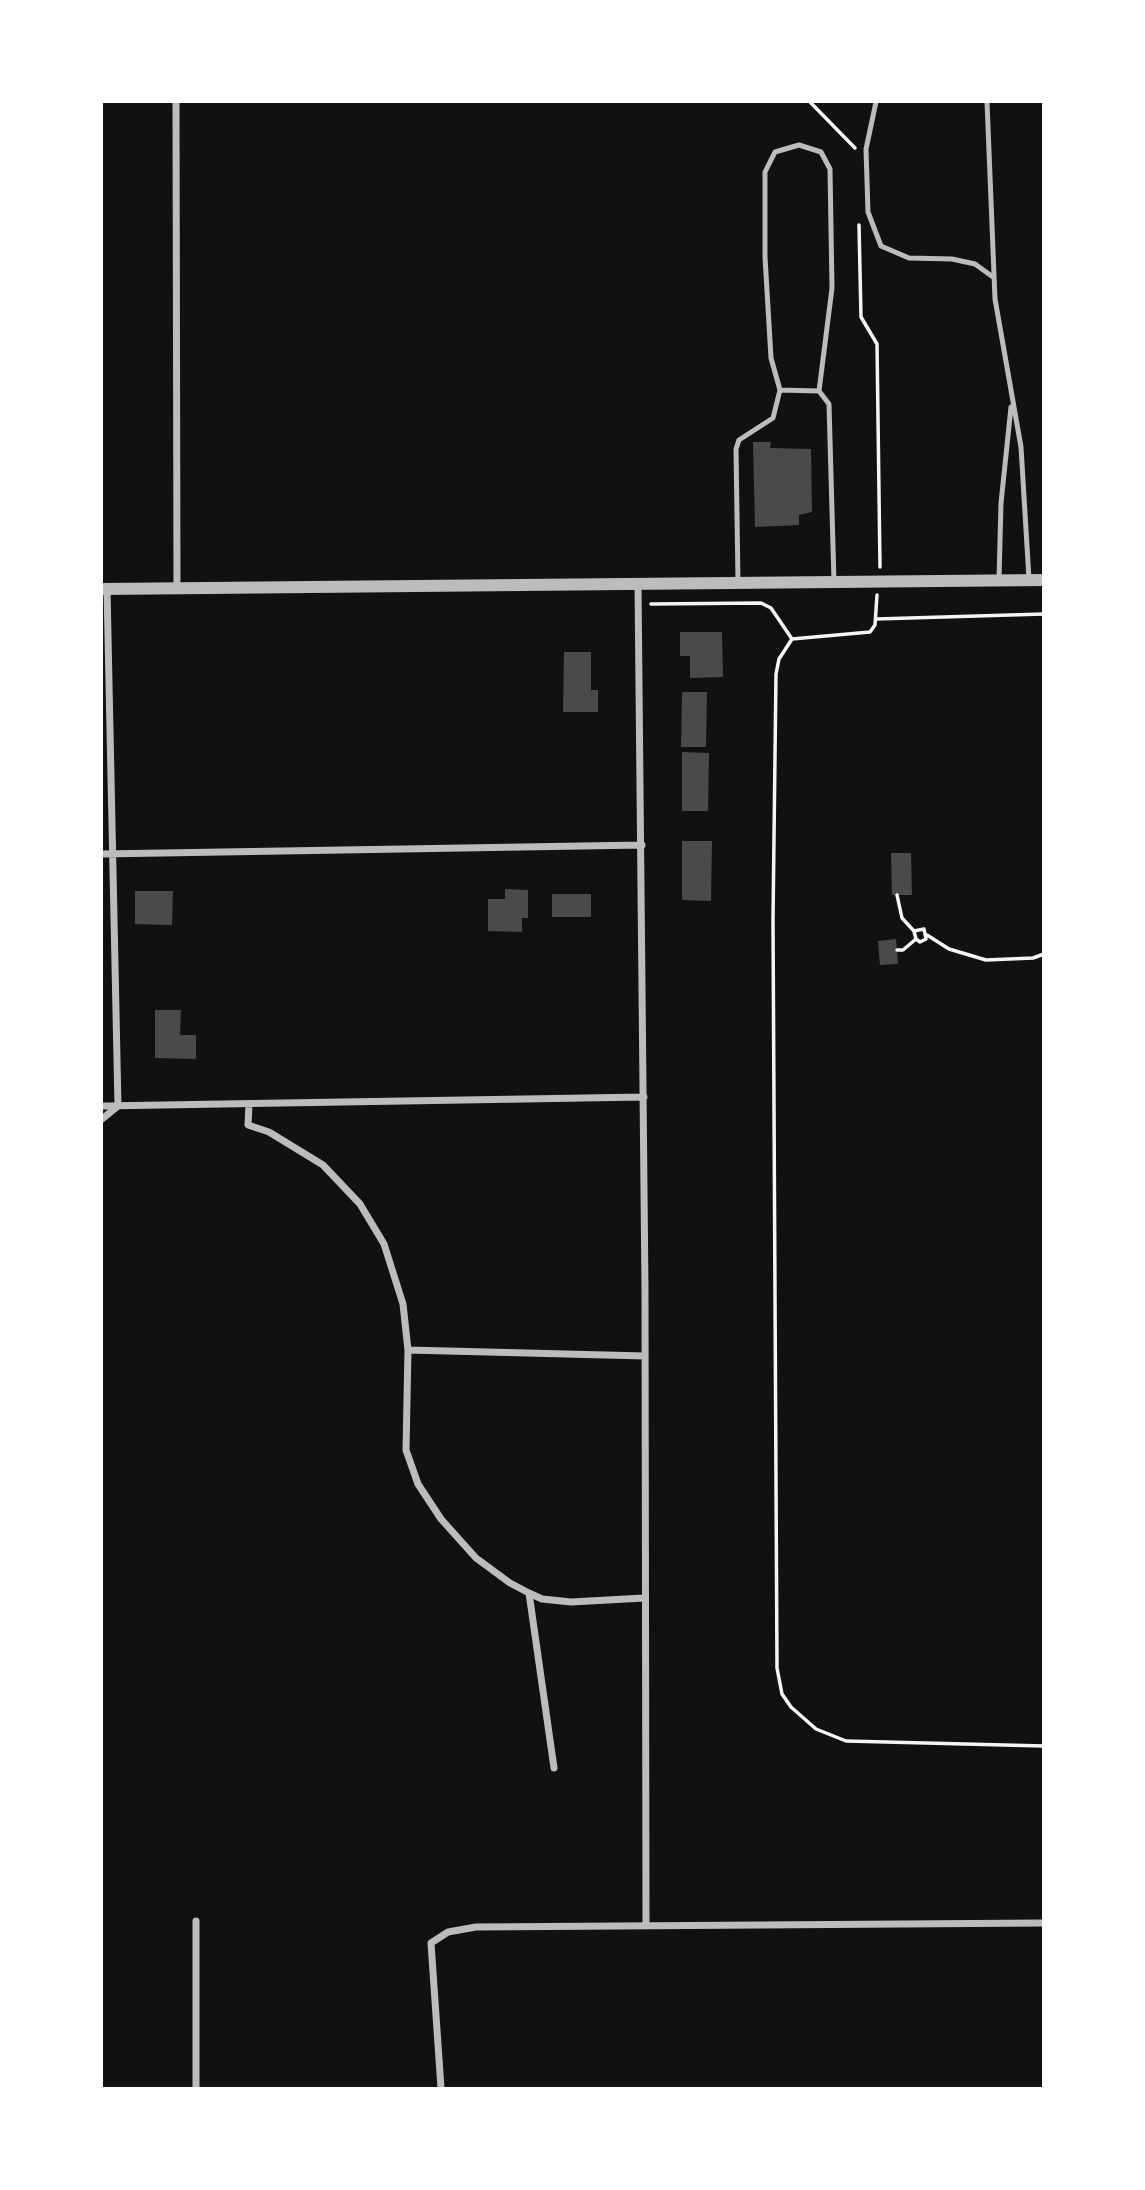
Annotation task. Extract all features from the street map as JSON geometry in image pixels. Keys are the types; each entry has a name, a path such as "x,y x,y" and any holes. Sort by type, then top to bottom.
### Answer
{"street":[{"path":"176,102 177,588"},
{"path":"102,1119 117,1106 113,853 104,589 1044,580"},
{"path":"638,584 644,1097 646,1926"},
{"path":"102,854 642,845"},
{"path":"102,1106 644,1097"},
{"path":"249,1105 248,1125 278,1137 323,1165 360,1204 384,1244 403,1304 408,1350 406,1450 418,1484 441,1519 476,1558 510,1583 542,1599 571,1602 644,1598"},
{"path":"408,1350 645,1356"},
{"path":"529,1593 554,1768"},
{"path":"196,1921 196,2088"},
{"path":"441,2088 431,1943 448,1932 476,1927 1044,1923"}],"lane":[{"path":"876,102 866,149 868,212 881,246 909,258 952,259 975,264 993,277"},
{"path":"987,102 993,277 1021,447 1030,580"},
{"path":"738,583 736,449 739,440 773,418 780,390 771,358 765,257 765,172 775,152 799,145 821,152 830,169 832,288 819,391 828,404 834,582"},
{"path":"780,390 819,391"},
{"path":"999,580 1001,503 1012,404"}],"path":[{"path":"810,102 845,135 855,148 857,161"},
{"path":"792,639 870,632 876,619 877,344 861,317 859,213"},
{"path":"638,604 761,603 771,608 792,639"},
{"path":"876,619 1044,614"},
{"path":"792,639 779,659 776,674 776,1668 782,1694 801,1717 816,1729 846,1741 1044,1746"},
{"path":"897,895 902,918 915,931 916,939"},
{"path":"915,931 922,928 949,949 986,960 1033,958 1044,954"},
{"path":"916,939 924,941 928,935"},
{"path":"897,950 903,950 916,939"}],"building":[{"path":"753,442 771,442 770,448 811,449 812,512 799,515 799,525 755,527"},
{"path":"680,632 722,632 723,677 690,678 690,656 680,656"},
{"path":"564,652 591,652 591,690 598,690 598,712 563,712"},
{"path":"682,692 707,692 706,747 681,747"},
{"path":"682,752 709,753 708,811 682,811"},
{"path":"682,841 712,841 711,901 682,900"},
{"path":"891,853 911,853 912,895 892,895"},
{"path":"505,889 528,890 528,918 522,918 522,932 488,931 488,899 505,899"},
{"path":"135,891 173,891 172,925 135,924"},
{"path":"552,894 591,894 591,917 552,917"},
{"path":"896,939 898,964 880,965 878,941"},
{"path":"155,1010 181,1010 180,1035 196,1035 196,1059 155,1058"}]}
